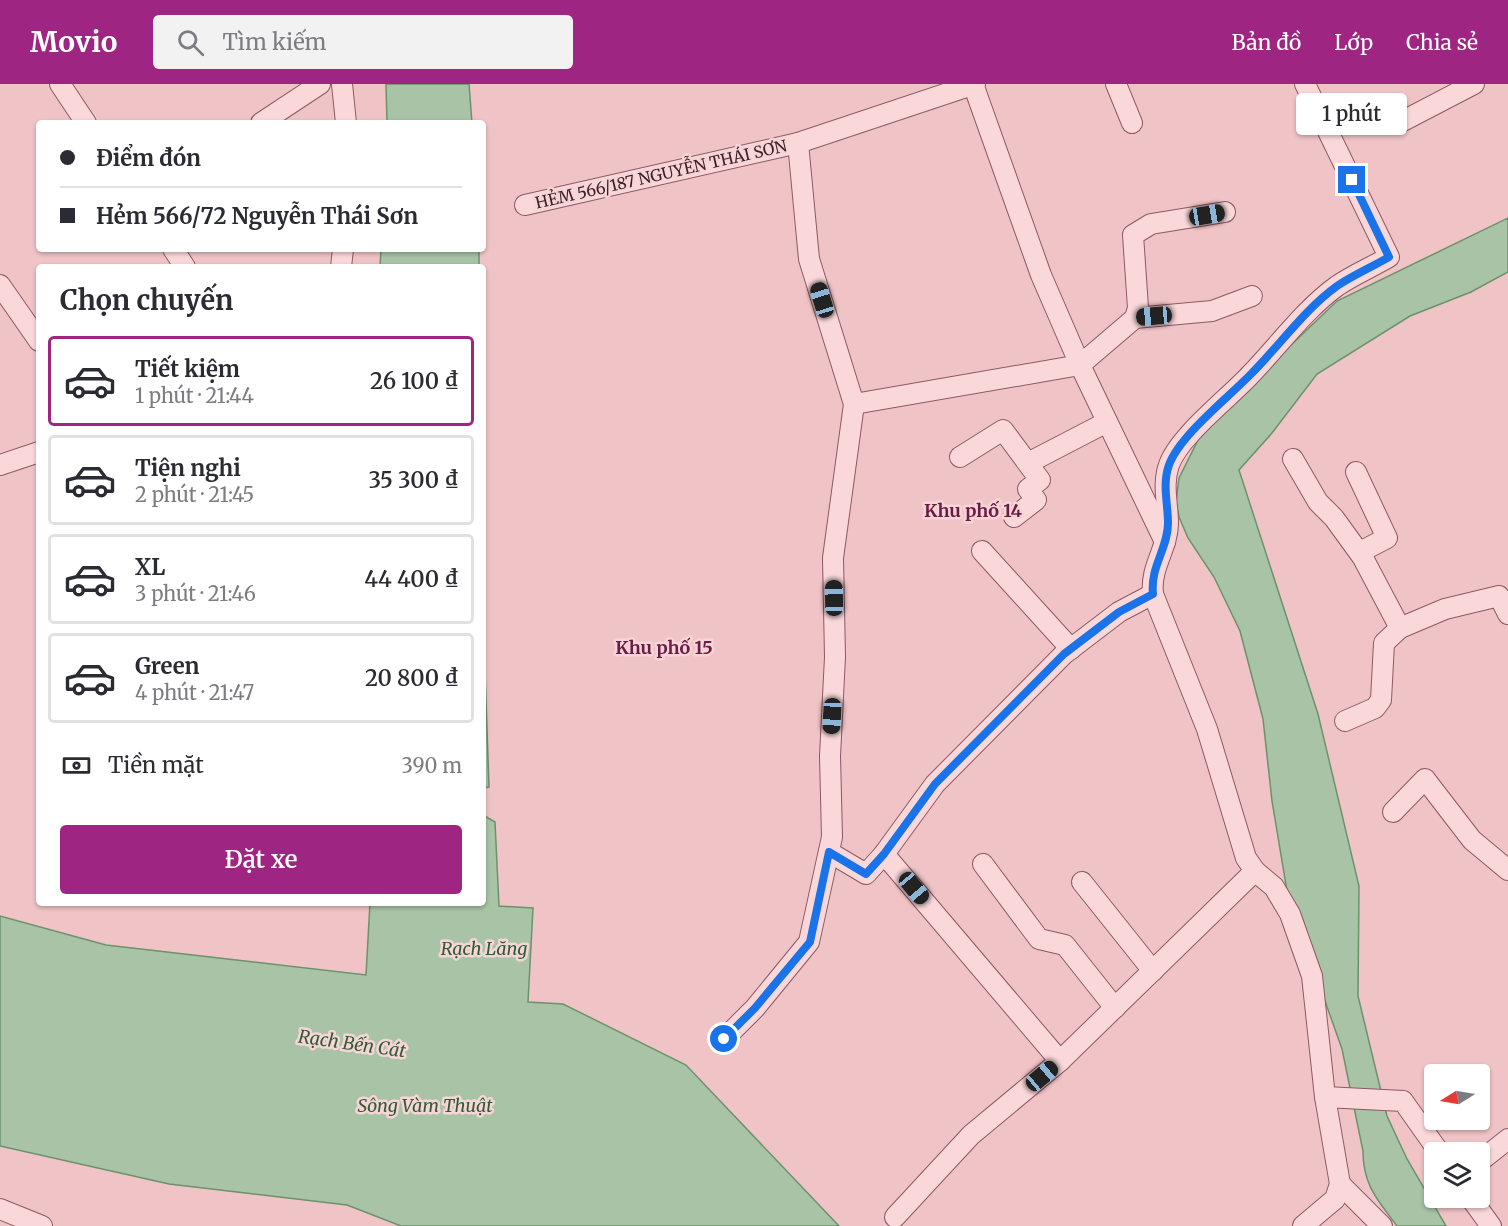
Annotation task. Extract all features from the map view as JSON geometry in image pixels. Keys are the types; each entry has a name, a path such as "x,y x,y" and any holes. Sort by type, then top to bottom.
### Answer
{"street":[{"path":"60,84 84,120"},
{"path":"266,120 320,84"},
{"path":"342,84 346,120"},
{"path":"974,84 1041,275 1080,365 1165,542"},
{"name":"HẺM 566/187 NGUYỄN THÁI SƠN","path":"525,205 798,143 974,84"},
{"path":"1116,84 1132,123"},
{"path":"1303,1226 1335,1199 1340,1184 1325,1096 1312,976 1290,914 1274,887 1256,872 1246,858 1207,729 1153,594 1155,564 1165,542 1168,524 1165,482 1169,464 1180,444 1252,373 1312,307 1338,286 1389,257 1305,84"},
{"path":"1401,122 1474,84"},
{"name":"HẺM 566/187 NGUYỄN THÁI SƠN","path":"724,1039 755,1008 810,942 832,837 830,756 835,657 833,558 854,404 809,259 798,143"},
{"path":"854,404 1080,365 1135,318 1138,308 1133,235 1151,224 1225,212"},
{"path":"0,285 36,337"},
{"path":"1135,318 1212,311 1252,296"},
{"path":"1028,463 1107,422"},
{"path":"960,457 1003,430 1040,480 1028,489 1036,500 1014,517"},
{"path":"0,465 36,453"},
{"path":"1293,459 1318,502 1334,518 1360,552 1400,628"},
{"path":"1356,472 1387,538 1360,552"},
{"path":"982,551 1071,649"},
{"path":"829,852 866,874 884,854 935,784 1071,649 1119,612 1153,594"},
{"path":"1345,721 1376,708 1381,700 1384,642 1400,628 1445,609 1499,596 1508,614"},
{"path":"1393,812 1425,779 1472,840 1508,870"},
{"path":"884,854 1060,1061"},
{"path":"983,864 1039,939 1065,945 1115,1008"},
{"path":"895,1217 971,1135 1060,1061 1256,872"},
{"path":"1082,882 1153,971"},
{"path":"1325,1096 1403,1101 1432,1142"},
{"path":"1490,1153 1508,1139"},
{"path":"1340,1184 1382,1226"},
{"path":"1478,1208 1491,1226"},
{"path":"0,1209 42,1226"}],"water":[{"path":"386,84 469,84 472,120 387,120"},
{"path":"1508,218 1508,272 1471,292 1410,316 1317,374 1272,433 1239,470 1318,714 1359,886 1358,996 1387,1116 1407,1159 1424,1188 1424,1208 1436,1208 1446,1226 1397,1226 1369,1183 1342,1049 1288,897 1272,801 1263,719 1240,631 1214,577 1188,538 1179,517 1176,502 1179,478 1198,440 1244,390 1337,301"},
{"path":"381,252 479,252 479,264 380,264"},
{"path":"486,701 489,787 486,788"},
{"name":"Sông Vàm Thuật","path":"486,817 495,822 499,906 533,908 528,1002 563,1004 686,1065 839,1226 401,1226 347,1205 169,1184 0,1146 0,916 106,945 366,975 370,906 486,906"}],"district":[{"name":"Khu phố 14","path":"973,511"},
{"name":"Khu phố 15","path":"664,648"}],"route":[{"path":"724,1039 755,1008 771,985 810,942 829,852 866,874 884,854 935,784 1064,654 1119,612 1153,594 1155,564 1165,542 1168,524 1165,482 1169,464 1180,444 1252,373 1312,307 1338,286 1389,257 1352,180"}],"water label":[{"name":"Rạch Lăng","path":"484,949"},
{"name":"Rạch Bến Cát","path":"352,1044"}]}
